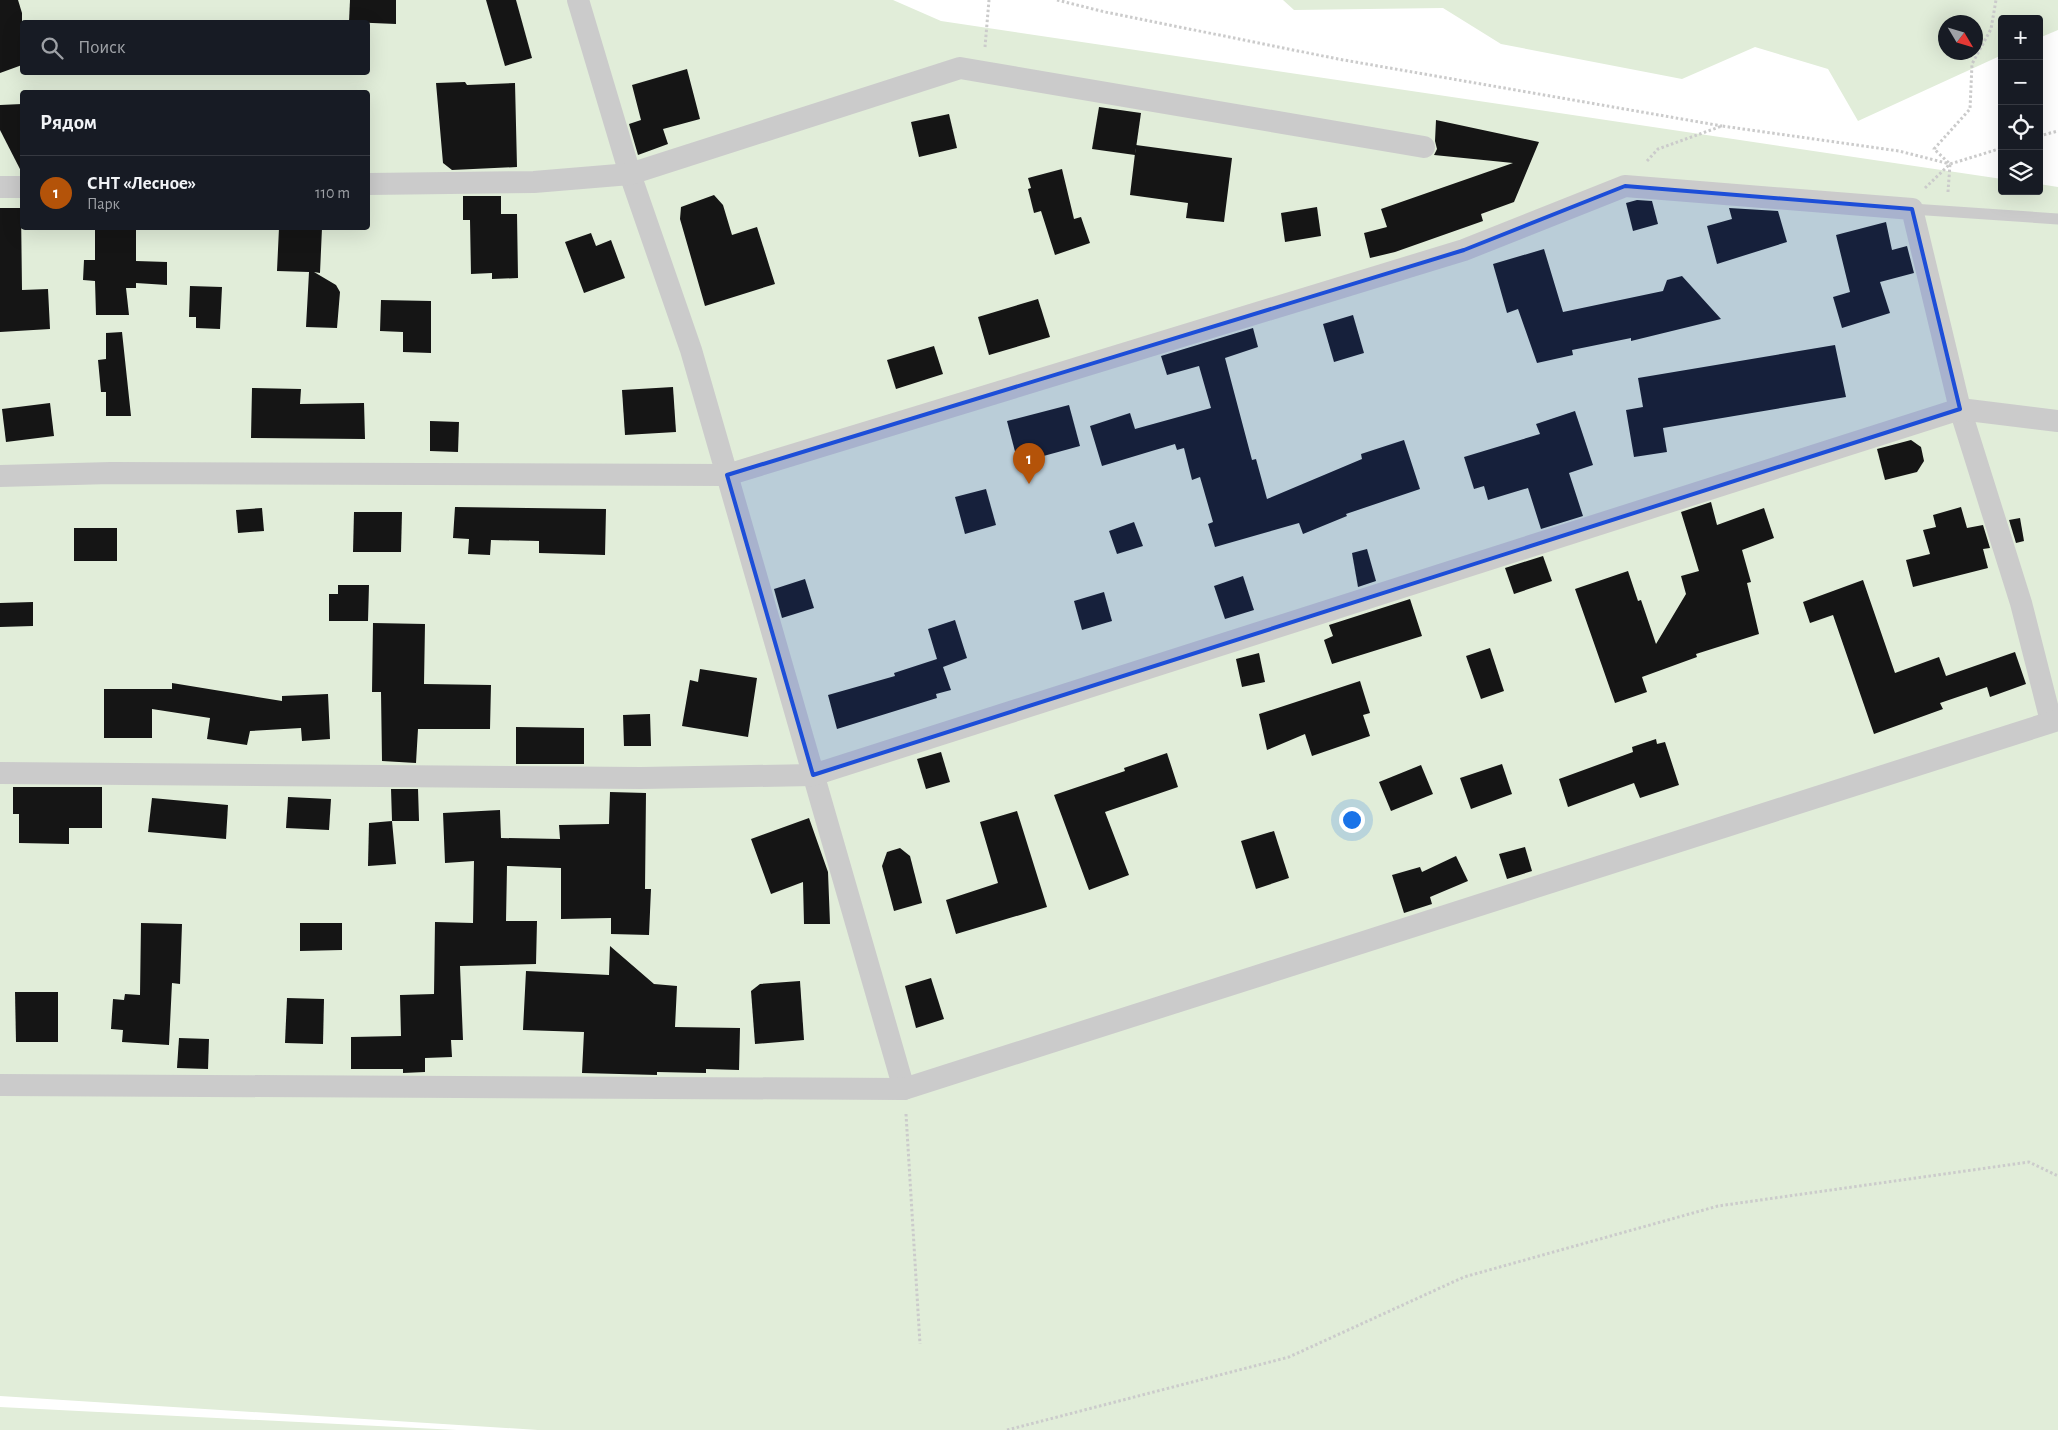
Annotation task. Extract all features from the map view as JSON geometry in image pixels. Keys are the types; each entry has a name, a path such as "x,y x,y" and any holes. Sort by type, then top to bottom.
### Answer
{"street":[{"path":"578,0 630,174 691,350 904,1089"},
{"path":"370,184 534,182 630,174 960,68 1424,147"},
{"path":"0,476 111,473 727,475 1464,250 1625,186 1912,209 1960,409 2021,602 2055,720 904,1089 0,1085"},
{"path":"0,187 20,187"},
{"path":"0,773 641,778 813,774 1960,409 2058,421"}],"lane":[{"path":"1912,209 2058,219"}],"path":[{"path":"982,71 989,0"},
{"path":"1057,0 1105,12 1338,59 1722,126 1898,151 1950,164"},
{"path":"1950,164 1934,150 1970,109 1972,64 1991,29 1996,0"},
{"path":"1625,186 1658,149 1722,126"},
{"path":"2043,135 2058,131"},
{"path":"1912,209 1915,198 1950,164 1998,149"},
{"path":"1947,211 1950,164"},
{"path":"904,1089 920,1344"},
{"path":"1007,1430 1289,1357 1464,1277 1718,1206 2029,1162 2058,1176"}],"highlighted area":[{"path":"1625,186 1912,209 1960,409 813,775 727,475 1464,250"}],"green space":[{"path":"0,0 893,0 941,21 1998,178 1998,195 2043,195 2043,185 2058,187 2058,1430 538,1430 0,1396"},
{"path":"1283,0 2058,0 2058,30 2043,36 2043,15 1998,15 1998,57 1858,121 1828,69 1755,47 1682,79 1501,44 1443,8 1294,10"},
{"path":"0,1407 457,1430 0,1430"}],"building":[{"path":"0,0 18,0 22,13 22,20 20,20 20,66 0,73"},
{"path":"350,0 396,0 396,24 370,23 370,20 349,20"},
{"path":"486,0 516,0 532,58 505,66"},
{"path":"687,69 700,119 663,129 668,144 638,155 629,124 641,120 632,85"},
{"path":"465,82 467,85 515,83 517,167 452,170 443,163 436,83"},
{"path":"20,104 20,169 0,130 0,105"},
{"path":"1099,107 1141,113 1135,155 1092,149"},
{"path":"949,114 957,148 919,157 911,122"},
{"path":"1436,120 1539,142 1514,202 1481,214 1483,221 1395,252 1370,258 1364,233 1387,227 1381,209 1513,163 1434,155 1437,149 1435,141"},
{"path":"1136,145 1232,158 1224,222 1186,218 1188,203 1130,195"},
{"path":"1062,169 1074,219 1081,217 1090,243 1055,255 1041,211 1034,213 1028,189 1031,188 1028,178"},
{"path":"714,195 723,205 732,235 757,227 775,284 705,306 680,219 681,207"},
{"path":"463,196 501,196 501,214 517,214 518,278 492,279 492,273 471,274 470,220 463,220"},
{"path":"1637,200 1652,201 1658,224 1633,231 1626,203"},
{"path":"1317,207 1321,236 1285,242 1281,213"},
{"path":"0,208 20,208 22,290 48,289 50,329 0,332"},
{"path":"1729,208 1778,211 1787,242 1717,264 1707,226 1732,219"},
{"path":"1886,222 1892,250 1907,246 1914,273 1880,282 1890,313 1842,328 1833,297 1850,292 1836,235"},
{"path":"95,230 136,230 136,261 167,262 167,285 136,283 136,288 126,288 129,315 96,315 95,281 83,280 84,260 95,260"},
{"path":"279,230 322,230 320,273 314,272 336,285 340,292 337,328 306,327 309,272 277,271"},
{"path":"591,233 596,246 611,240 625,278 584,293 565,242"},
{"path":"1544,249 1563,312 1663,291 1667,280 1682,276 1721,319 1631,341 1631,338 1572,350 1573,355 1537,363 1518,309 1507,313 1493,264"},
{"path":"190,286 222,287 220,329 196,328 196,317 189,317"},
{"path":"1038,299 1050,337 989,355 978,317"},
{"path":"381,300 431,301 431,353 403,352 403,332 380,331"},
{"path":"1353,315 1364,353 1334,362 1323,324"},
{"path":"1253,328 1258,347 1225,358 1252,460 1256,459 1267,499 1362,459 1361,454 1404,440 1420,489 1346,514 1347,516 1303,534 1299,523 1215,547 1208,524 1213,522 1200,477 1192,480 1184,448 1177,450 1175,444 1102,466 1090,426 1130,413 1135,429 1211,408 1199,366 1167,375 1161,356"},
{"path":"122,332 131,416 106,416 106,392 101,392 98,360 106,359 106,333"},
{"path":"1835,345 1846,397 1663,428 1667,452 1634,457 1626,410 1643,407 1638,378"},
{"path":"934,346 943,374 896,389 887,360"},
{"path":"673,387 676,432 625,435 622,390"},
{"path":"252,388 301,389 300,404 364,403 365,439 251,438"},
{"path":"50,403 54,436 6,442 2,409"},
{"path":"1069,405 1080,446 1018,463 1007,421"},
{"path":"1575,411 1593,465 1569,473 1583,516 1541,529 1528,488 1488,500 1484,486 1474,489 1464,457 1540,434 1536,424"},
{"path":"430,421 459,422 458,452 430,451"},
{"path":"1911,440 1921,447 1924,461 1917,472 1885,480 1877,449"},
{"path":"986,489 996,525 965,534 955,497"},
{"path":"1711,502 1717,525 1764,508 1774,538 1742,550 1751,582 1747,583 1759,634 1696,654 1697,657 1642,677 1647,692 1615,703 1575,589 1628,571 1638,601 1641,600 1656,644 1686,594 1681,576 1699,571 1681,512"},
{"path":"455,507 606,509 605,555 539,553 539,541 491,540 490,555 468,554 469,539 453,538"},
{"path":"1961,507 1967,528 1983,525 1990,548 1983,549 1988,568 1913,587 1906,560 1930,554 1923,530 1936,527 1933,515"},
{"path":"262,508 264,531 238,533 236,510"},
{"path":"354,512 402,512 401,552 353,552"},
{"path":"2020,518 2024,541 2016,543 2009,520"},
{"path":"1134,522 1143,546 1117,554 1109,531"},
{"path":"74,528 117,528 117,561 74,561"},
{"path":"1367,549 1376,581 1358,587 1352,553"},
{"path":"1543,556 1552,581 1514,594 1505,568"},
{"path":"1243,576 1254,610 1225,619 1214,586"},
{"path":"805,579 814,608 782,618 774,589"},
{"path":"1863,580 1895,673 1939,657 1946,676 2015,652 2026,684 1990,697 1987,687 1940,703 1943,709 1874,734 1833,615 1810,623 1803,602"},
{"path":"338,585 369,585 368,621 329,621 329,594 338,594"},
{"path":"1104,592 1112,621 1082,630 1074,601"},
{"path":"1410,599 1422,636 1332,664 1324,640 1333,636 1329,625"},
{"path":"33,602 33,626 0,627 0,603"},
{"path":"955,620 967,658 943,667 951,690 936,694 937,698 837,729 828,695 895,676 894,673 937,659 928,629"},
{"path":"373,623 425,624 424,684 491,685 490,729 418,729 416,763 382,761 381,692 372,692"},
{"path":"1490,648 1504,691 1481,699 1466,656"},
{"path":"1259,653 1265,682 1242,687 1236,659"},
{"path":"700,669 757,678 748,737 682,726 690,680 698,682"},
{"path":"1360,681 1370,713 1363,715 1370,736 1312,756 1305,734 1267,750 1259,714"},
{"path":"172,683 282,701 282,696 328,694 330,739 302,741 301,728 250,731 247,745 207,739 210,718 152,709 152,738 104,738 104,689 172,689"},
{"path":"650,714 651,746 624,746 623,715"},
{"path":"516,727 584,728 584,764 516,764"},
{"path":"1656,739 1657,744 1665,742 1679,785 1640,798 1634,783 1568,807 1559,779 1633,752 1632,747"},
{"path":"941,752 950,782 926,789 917,759"},
{"path":"1167,753 1178,787 1105,812 1129,875 1089,890 1054,795 1125,771 1124,768"},
{"path":"1502,764 1512,794 1471,809 1460,778"},
{"path":"1421,765 1433,794 1391,811 1379,782"},
{"path":"13,787 102,787 102,828 69,828 69,844 19,843 19,814 13,814"},
{"path":"391,789 418,789 419,821 392,821"},
{"path":"610,792 646,793 645,889 651,889 649,935 611,934 611,918 561,919 561,868 507,866 506,921 537,921 536,964 460,966 463,1040 451,1040 452,1057 425,1058 425,1072 403,1073 403,1069 351,1069 351,1037 401,1036 400,995 434,994 435,922 473,923 474,861 445,863 443,813 500,810 501,838 560,839 559,825 609,824"},
{"path":"288,797 331,799 329,830 286,828"},
{"path":"152,798 228,805 226,839 148,832"},
{"path":"1017,811 1047,907 956,934 946,900 998,883 980,822"},
{"path":"809,818 828,872 830,924 804,924 803,882 771,894 751,839"},
{"path":"392,821 396,864 368,866 369,823"},
{"path":"1274,831 1289,878 1256,889 1241,841"},
{"path":"1525,847 1532,871 1507,879 1499,854"},
{"path":"900,848 910,856 922,903 894,911 882,866 887,852"},
{"path":"1456,856 1468,881 1430,897 1432,904 1404,913 1392,875 1420,867 1422,872"},
{"path":"141,923 182,924 180,984 172,983 169,1045 122,1042 123,1030 111,1029 113,999 124,1000 125,994 140,995"},
{"path":"300,923 342,923 342,950 300,951"},
{"path":"610,946 654,984 677,986 675,1027 740,1028 739,1070 706,1069 706,1073 657,1072 657,1075 582,1073 584,1032 523,1030 526,971 609,975"},
{"path":"931,978 944,1019 916,1028 905,986"},
{"path":"800,981 804,1040 755,1044 751,991 760,984"},
{"path":"15,992 58,992 58,1042 16,1042"},
{"path":"287,998 324,999 323,1044 285,1043"},
{"path":"179,1038 209,1039 208,1069 177,1068"}],"place":[{"name":"СНТ «Лесное»","path":"1029,484"}]}
